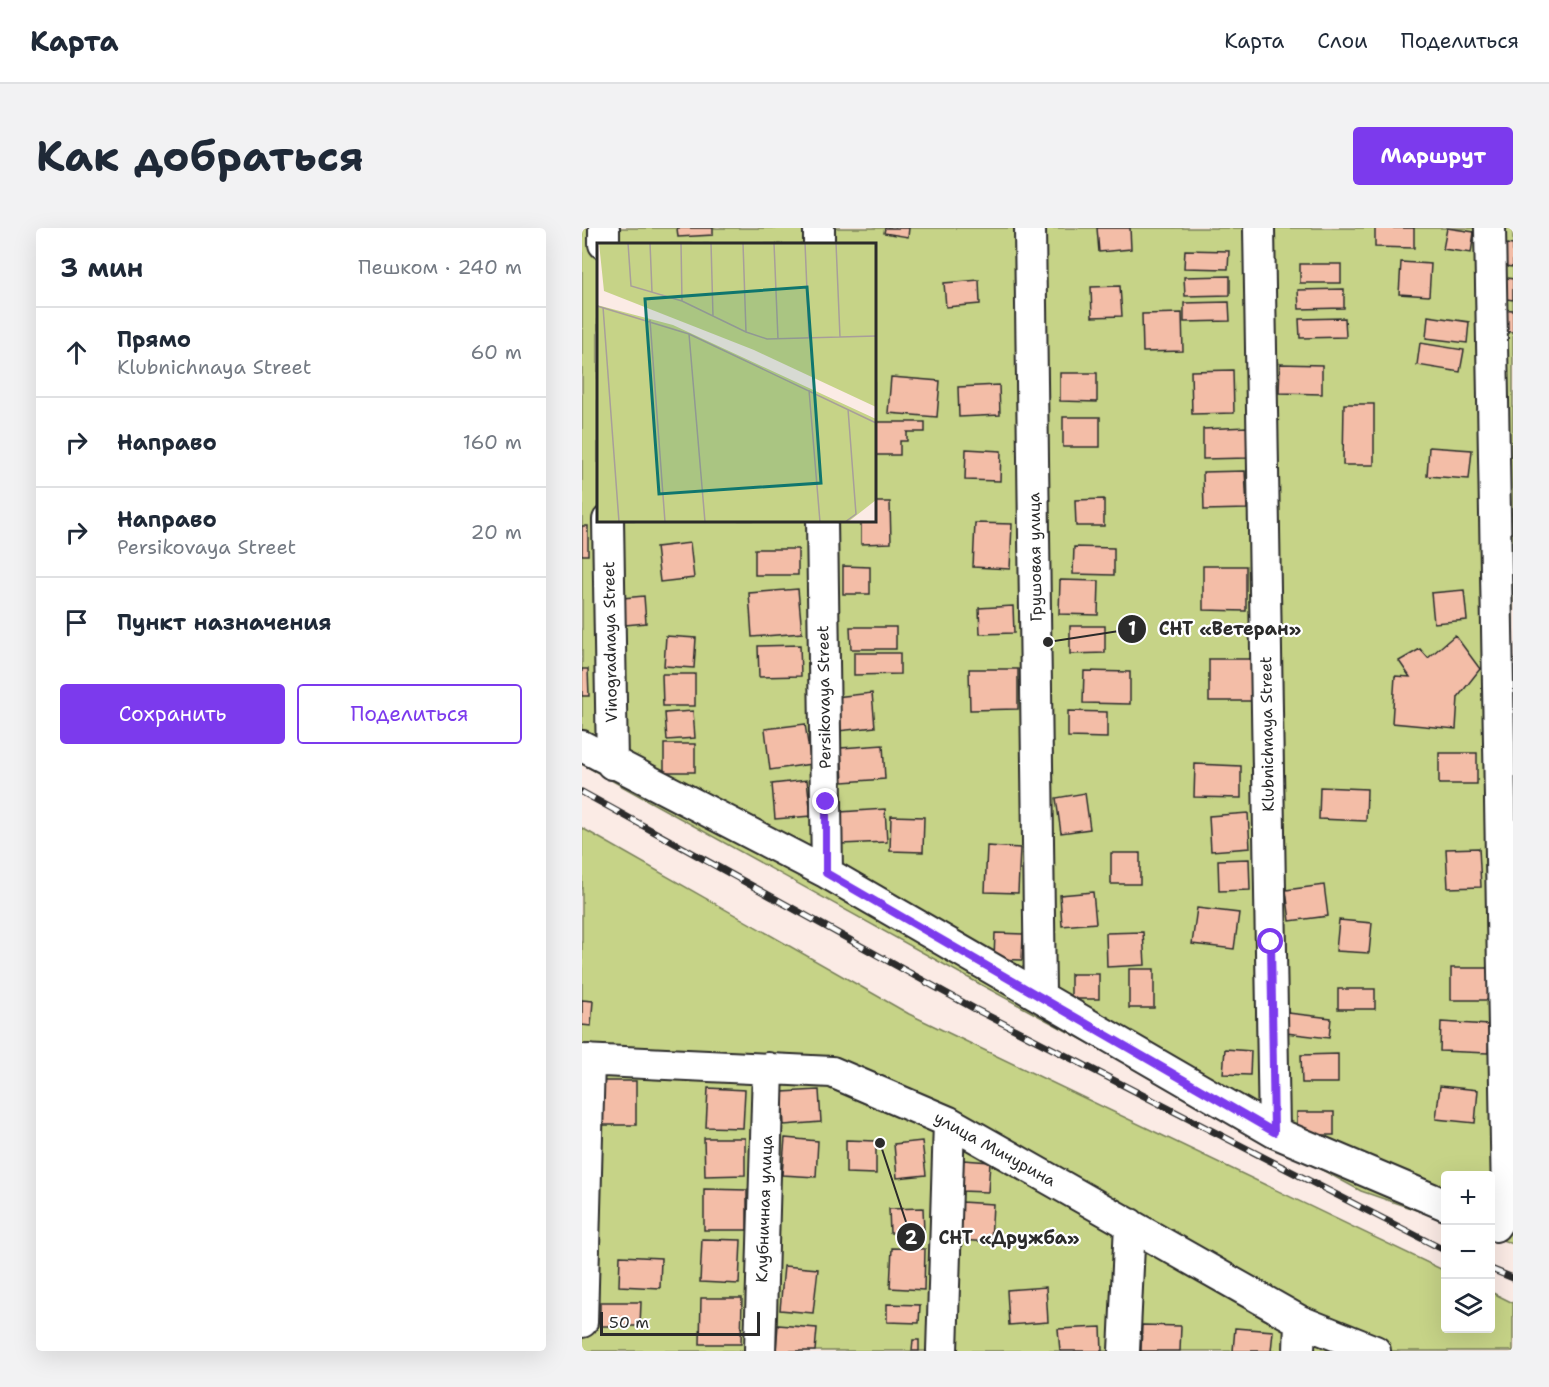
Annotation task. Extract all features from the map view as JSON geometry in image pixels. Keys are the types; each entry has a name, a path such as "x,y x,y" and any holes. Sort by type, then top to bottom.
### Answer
{"street":[{"name":"Грушовая улица","path":"1030,228 1040,995"},
{"name":"Klubnichnaya Street","path":"1259,228 1274,1132"},
{"path":"1490,228 1507,1200 1499,1228"},
{"name":"Vinogradnaya Street","path":"608,522 612,764"},
{"name":"Persikovaya Street","path":"822,522 826,873"},
{"path":"582,746 612,764 826,873 1274,1132 1441,1203"},
{"path":"582,1322 585,1060"},
{"name":"улица Мичурина","path":"585,1060 832,1072 950,1122 1300,1321 1375,1351"},
{"name":"Клубничная улица","path":"760,1351 768,1068"},
{"path":"942,1351 950,1122"},
{"path":"1124,1351 1130,1224"},
{"path":"1299,1351 1300,1321"}],"green space":[{"path":"582,228 1513,228 1513,1244 1495,1237 1495,1171 1441,1171 1441,1219 1361,1191 965,976 582,764"},
{"path":"582,828 909,1014 1441,1269 1441,1333 1495,1333 1495,1294 1513,1303 1513,1351 582,1351"}],"building":[{"path":"677,228 713,228 713,235 678,237"},
{"path":"885,228 909,228 908,237 884,233"},
{"path":"1097,228 1130,228 1131,249 1099,252"},
{"path":"1375,228 1414,228 1414,248 1375,247"},
{"path":"1447,228 1474,232 1471,253 1443,249"},
{"path":"1506,244 1513,245 1513,267 1504,266"},
{"path":"1185,250 1229,251 1228,269 1184,268"},
{"path":"1401,262 1431,264 1429,296 1399,294"},
{"path":"1300,264 1341,264 1341,283 1300,283"},
{"path":"1230,276 1230,295 1185,296 1184,277"},
{"path":"1502,277 1513,279 1513,300 1500,298"},
{"path":"979,280 980,304 946,307 944,283"},
{"path":"1120,286 1122,316 1092,317 1091,287"},
{"path":"1344,289 1344,308 1299,309 1298,290"},
{"path":"1229,302 1230,321 1184,322 1184,303"},
{"path":"1500,309 1513,310 1513,332 1499,331"},
{"path":"1182,313 1183,351 1143,352 1142,314"},
{"path":"1428,316 1469,322 1467,343 1426,338"},
{"path":"1345,318 1346,337 1300,338 1299,319"},
{"path":"1420,343 1464,350 1460,372 1417,365"},
{"path":"1280,364 1322,365 1322,394 1279,393"},
{"path":"1233,370 1234,413 1192,414 1191,371"},
{"path":"1060,373 1097,373 1097,402 1060,401"},
{"path":"891,377 940,381 937,417 888,413"},
{"path":"999,385 1000,415 959,417 958,387"},
{"path":"1344,404 1374,404 1374,465 1343,465"},
{"path":"1063,417 1100,417 1100,447 1063,447"},
{"path":"876,422 925,422 925,432 907,432 907,441 900,441 900,455 876,455"},
{"path":"1247,427 1248,458 1203,459 1203,429"},
{"path":"1429,447 1472,450 1469,479 1427,476"},
{"path":"966,449 1001,451 1000,481 965,480"},
{"path":"1245,471 1247,509 1204,510 1203,472"},
{"path":"1104,499 1104,526 1076,526 1075,500"},
{"path":"876,502 890,502 891,543 861,544 861,522 876,522"},
{"path":"975,523 1012,524 1010,569 973,567"},
{"path":"582,526 588,526 588,555 582,555"},
{"path":"690,543 694,578 660,582 656,547"},
{"path":"1074,547 1114,548 1114,575 1073,574"},
{"path":"755,549 798,549 798,575 755,575"},
{"path":"843,566 870,567 870,594 843,594"},
{"path":"1203,566 1246,566 1246,611 1203,610"},
{"path":"1060,580 1099,581 1098,615 1059,614"},
{"path":"798,589 802,633 752,637 749,593"},
{"path":"1464,590 1467,620 1434,623 1431,593"},
{"path":"644,596 646,623 625,625 623,598"},
{"path":"1013,606 1014,633 980,634 979,608"},
{"path":"1070,626 1105,626 1105,653 1070,654"},
{"path":"850,627 896,627 896,649 851,649"},
{"path":"1455,635 1480,669 1458,697 1456,729 1392,723 1395,676 1410,677 1399,661 1420,649 1428,658"},
{"path":"666,636 696,638 694,668 664,666"},
{"path":"800,645 801,676 759,677 758,646"},
{"path":"854,653 900,653 900,674 854,675"},
{"path":"1209,659 1253,659 1254,701 1209,701"},
{"path":"582,669 588,669 589,696 582,696"},
{"path":"969,669 1018,669 1018,709 970,710"},
{"path":"1084,671 1130,672 1130,704 1083,703"},
{"path":"662,674 695,674 695,706 663,706"},
{"path":"872,693 875,727 838,731 835,697"},
{"path":"693,711 695,738 667,740 665,713"},
{"path":"1068,711 1107,712 1107,738 1068,737"},
{"path":"805,724 811,764 770,770 765,729"},
{"path":"664,744 695,744 695,772 664,772"},
{"path":"883,745 885,779 843,782 841,748"},
{"path":"1439,753 1477,753 1477,784 1439,784"},
{"path":"1195,764 1241,766 1241,798 1194,797"},
{"path":"807,780 811,816 775,819 772,784"},
{"path":"1320,787 1367,789 1366,821 1319,819"},
{"path":"1085,793 1090,829 1061,833 1056,798"},
{"path":"885,809 887,842 841,844 840,812"},
{"path":"1248,813 1250,848 1211,851 1209,816"},
{"path":"891,816 924,817 923,852 890,851"},
{"path":"987,846 1020,848 1018,893 985,892"},
{"path":"1479,848 1481,887 1448,888 1446,849"},
{"path":"1111,853 1140,853 1140,884 1111,884"},
{"path":"1249,859 1250,890 1219,891 1218,860"},
{"path":"1324,885 1328,916 1290,921 1286,890"},
{"path":"1093,892 1096,923 1062,926 1060,895"},
{"path":"1197,908 1239,913 1234,949 1192,944"},
{"path":"1339,920 1372,923 1369,953 1336,951"},
{"path":"1143,932 1145,965 1107,967 1106,933"},
{"path":"995,933 1023,934 1022,960 994,959"},
{"path":"1451,968 1488,968 1488,1000 1451,1000"},
{"path":"1129,969 1154,969 1154,1008 1129,1008"},
{"path":"1071,974 1099,974 1099,999 1071,999"},
{"path":"1338,989 1375,989 1375,1009 1338,1009"},
{"path":"582,1000 593,1001 591,1026 582,1025"},
{"path":"1288,1013 1331,1018 1329,1038 1286,1033"},
{"path":"1441,1022 1489,1025 1488,1053 1440,1051"},
{"path":"1225,1049 1251,1051 1250,1075 1223,1074"},
{"path":"1338,1054 1338,1083 1302,1083 1301,1055"},
{"path":"601,1081 636,1081 636,1125 601,1125"},
{"path":"1440,1086 1478,1090 1475,1123 1436,1119"},
{"path":"708,1088 745,1090 743,1128 706,1127"},
{"path":"819,1090 821,1122 784,1125 782,1092"},
{"path":"1297,1112 1334,1112 1334,1135 1297,1135"},
{"path":"704,1138 745,1138 745,1175 705,1176"},
{"path":"785,1138 818,1141 816,1177 782,1175"},
{"path":"846,1140 876,1141 876,1174 846,1173"},
{"path":"922,1141 926,1175 897,1178 894,1144"},
{"path":"963,1160 990,1162 988,1192 961,1191"},
{"path":"704,1189 747,1190 747,1230 704,1230"},
{"path":"961,1202 993,1204 991,1242 959,1240"},
{"path":"923,1208 924,1232 890,1233 889,1209"},
{"path":"702,1239 741,1240 739,1284 700,1282"},
{"path":"892,1248 925,1249 924,1290 890,1288"},
{"path":"620,1256 661,1258 660,1288 619,1286"},
{"path":"784,1266 818,1269 813,1313 780,1310"},
{"path":"1046,1287 1048,1322 1009,1325 1007,1290"},
{"path":"701,1298 742,1298 741,1344 700,1344"},
{"path":"600,1302 641,1302 640,1326 600,1326"},
{"path":"887,1304 920,1305 919,1323 887,1322"},
{"path":"778,1325 817,1328 815,1351 776,1351"},
{"path":"1142,1325 1181,1326 1180,1351 1141,1351"},
{"path":"1101,1327 1102,1351 1060,1351 1058,1329"},
{"path":"1235,1328 1273,1331 1271,1351 1233,1351"},
{"path":"913,1340 919,1340 919,1351 912,1351"}],"railway":[{"path":"582,792 975,1009 1441,1248"},
{"path":"1495,1271 1513,1278"}],"place":[{"name":"СНТ «Ветеран»","path":"1048,642"},
{"name":"СНТ «Дружба»","path":"880,1143"}],"route":[{"path":"826,802 826,873 1274,1132 1271,942"}]}
